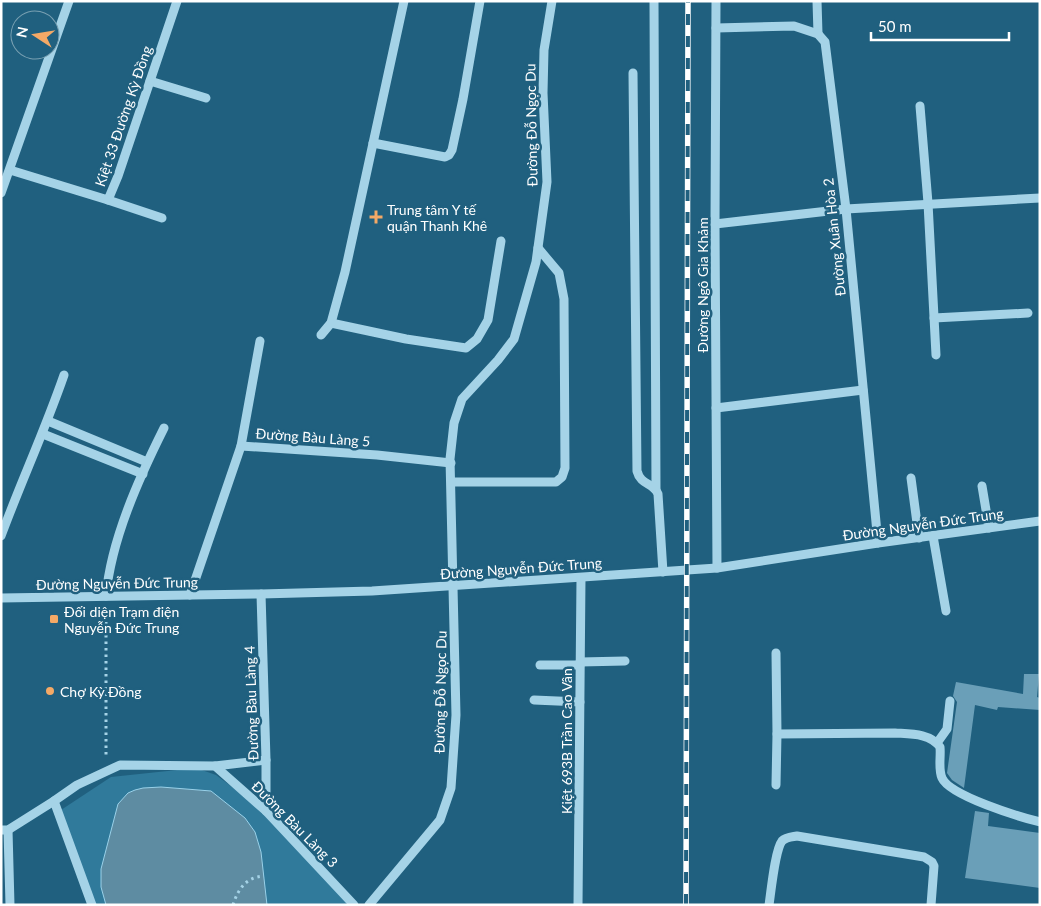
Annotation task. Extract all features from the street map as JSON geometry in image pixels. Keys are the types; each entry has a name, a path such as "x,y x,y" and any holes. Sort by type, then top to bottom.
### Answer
{"street":[{"path":"1,193 69,1"},
{"name":"Kiệt 33 Đường Kỳ Đồng","path":"10,170 108,200 118,176 177,1"},
{"path":"321,335 331,324 345,272 404,1"},
{"path":"373,144 445,157 449,156 463,99 480,1"},
{"name":"Đường Đỗ Ngọc Du","path":"369,905 440,820 451,788 456,715 451,464 454,424 462,399 514,340 536,262 547,182 543,93 544,50 552,1"},
{"path":"654,1 656,489 659,500 663,572"},
{"name":"Đường Ngô Gia Khảm","path":"716,1 717,568"},
{"name":"Đường Xuân Hòa 2","path":"817,1 818,34 825,42 846,209 878,543"},
{"path":"716,28 794,26 818,34"},
{"path":"633,73 637,471 641,480 656,489"},
{"path":"150,81 206,98"},
{"path":"920,106 928,203 936,355"},
{"path":"715,224 846,209 1040,198"},
{"path":"108,200 162,218"},
{"path":"331,324 406,339 466,348 477,338 488,320 501,241"},
{"path":"452,482 556,482 562,478 565,468 564,299 559,273 538,248"},
{"path":"934,318 1028,314"},
{"path":"241,446 260,341"},
{"path":"1,536 18,488 43,434 64,375"},
{"path":"716,408 863,390"},
{"path":"48,421 148,462"},
{"path":"106,596 108,574 114,549 142,474 164,428"},
{"path":"43,434 142,474"},
{"name":"Đường Bàu Làng 5","path":"190,595 241,446 377,455 451,464"},
{"path":"911,478 919,538"},
{"path":"982,486 989,528"},
{"name":"Đường Nguyễn Đức Trung","path":"1,598 372,591 717,568 878,543 1040,521"},
{"path":"933,536 946,611"},
{"name":"Kiệt 693B Trần Cao Vân","path":"578,905 581,578"},
{"name":"Đường Bàu Làng 4","path":"261,594 266,811"},
{"path":"776,653 778,734 776,785"},
{"path":"540,665 625,662"},
{"path":"534,700 580,702"},
{"path":"936,743 947,729 950,701"},
{"path":"778,734 895,733 922,736 940,747 940,764 943,780 950,788 974,800 1040,822"},
{"name":"Đường Bàu Làng 3","path":"5,830 54,802 77,785 120,765 215,766 266,760"},
{"name":"Đường Bàu Làng 3","path":"215,766 266,811 354,905"},
{"path":"54,802 92,905"},
{"path":"5,830 10,905"},
{"path":"769,905 778,850 782,841 789,837 797,836 929,859 934,866 931,905"}],"path":[{"path":"106,596 106,771"},
{"path":"233,905 237,892 245,883 256,876 264,876"}],"shaded area":[{"path":"196,768 216,775 263,810 346,902 346,905 95,905 61,810 111,777"},
{"path":"161,787 211,791 245,818 255,832 261,852 267,905 106,905 101,887 101,869 118,804 128,793 135,790"}],"building":[{"path":"1024,674 1039,674 1037,697 1040,698 1040,710 998,707 997,710 975,705 964,788 952,780 947,773 957,702 953,696 956,682 1023,694"},
{"path":"975,811 989,813 988,826 1040,833 1040,888 965,878"}],"railway":[{"path":"686,905 688,1"}],"place":[{"name":"Trung tâm Y tế quận Thanh Khê","path":"376,217"},
{"name":"Đối diện Trạm điện Nguyễn Đức Trung","path":"54,619"},
{"name":"Chợ Kỳ Đồng","path":"50,691"}]}
